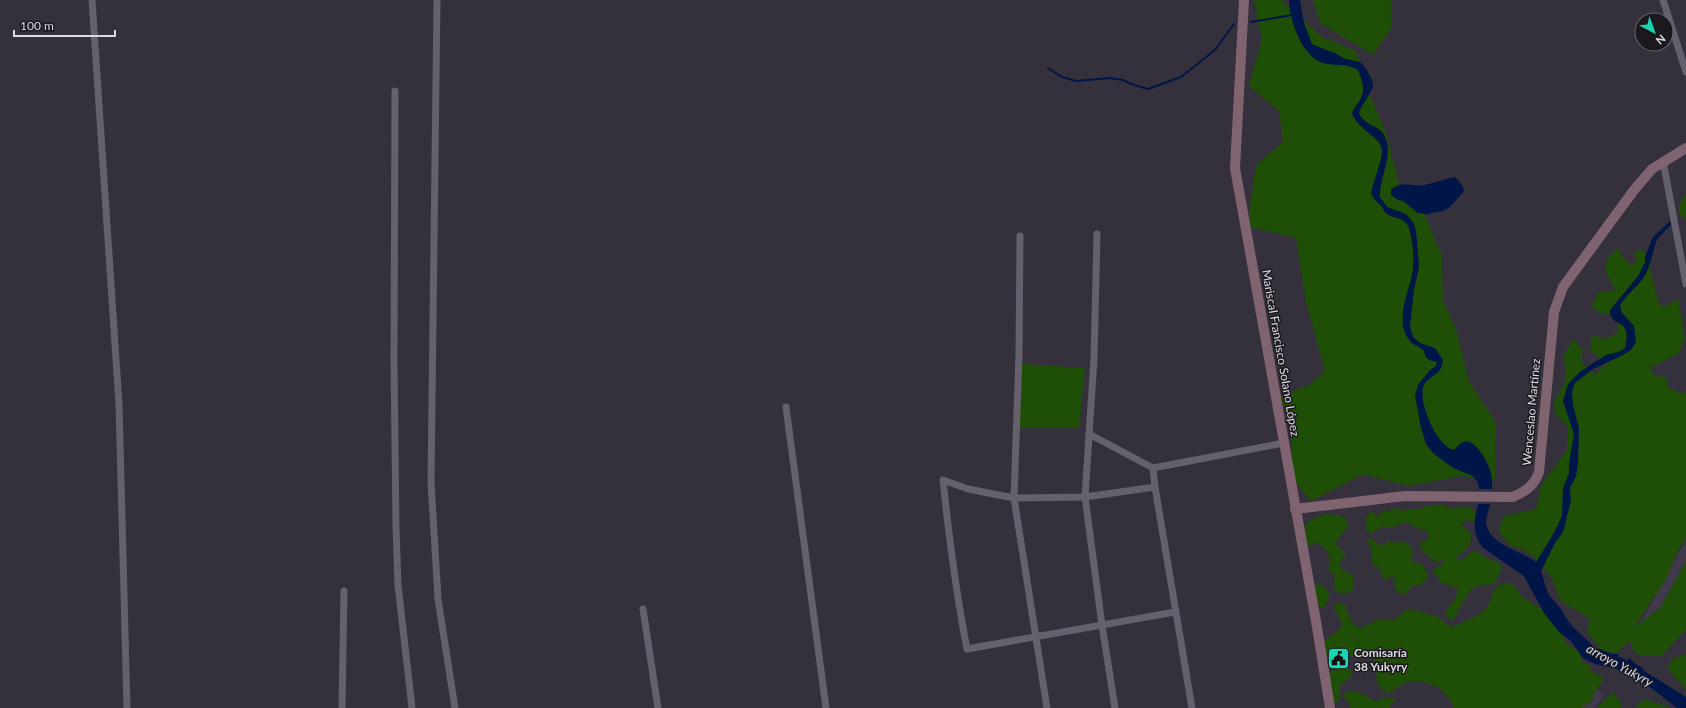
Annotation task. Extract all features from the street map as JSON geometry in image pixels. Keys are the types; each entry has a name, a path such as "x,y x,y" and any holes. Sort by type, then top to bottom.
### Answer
{"main road":[{"name":"Mariscal Francisco Solano López","path":"1244,0 1235,168 1317,627 1330,708"},
{"name":"Wenceslao Martínez","path":"1295,510 1405,496 1513,497 1525,492 1535,483 1540,472 1554,312 1563,287 1634,190 1652,169 1686,148"}],"street":[{"path":"92,0 119,404 128,708"},
{"path":"437,0 431,482 438,600 455,708"},
{"path":"1663,0 1686,72"},
{"path":"395,91 394,361 396,528 398,585 412,708"},
{"path":"1663,161 1686,284"},
{"path":"1097,234 1094,360 1085,497 1115,708"},
{"path":"1020,236 1019,354 1014,498 1034,637 1047,708"},
{"path":"786,407 826,708"},
{"path":"1088,434 1153,468 1284,443"},
{"path":"1153,468 1175,612 1192,708"},
{"path":"1155,487 1085,497 1014,498 968,489 943,480 952,564 967,649 1175,612"},
{"path":"342,708 344,591"},
{"path":"643,609 658,708"}],"shaded area":[{"path":"1686,539 1686,561 1646,635 1638,629"},
{"path":"1596,689 1604,695 1594,708 1581,708"}],"green space":[{"path":"1254,0 1283,0 1284,3 1322,37 1356,51 1368,90 1386,133 1399,184 1423,211 1442,256 1443,301 1456,329 1469,382 1496,423 1495,480 1461,476 1408,486 1363,474 1311,501 1292,479 1292,431 1280,396 1309,385 1325,371 1306,302 1296,238 1247,226 1256,165 1283,142 1279,111 1249,86 1262,39"},
{"path":"1313,0 1391,0 1391,28 1373,55 1320,23"},
{"path":"1686,194 1686,220 1680,215 1679,208 1681,200"},
{"path":"1617,248 1627,263 1636,263 1634,253 1641,249 1651,256 1650,271 1660,306 1668,305 1678,299 1685,338 1679,353 1651,367 1653,374 1658,377 1665,376 1669,388 1680,393 1686,392 1686,537 1676,555 1666,579 1634,627 1660,608 1686,561 1686,629 1662,655 1641,656 1634,652 1629,640 1618,653 1602,651 1588,633 1589,618 1561,601 1552,578 1540,562 1527,552 1510,545 1499,532 1503,516 1536,509 1541,485 1567,450 1568,426 1556,415 1554,403 1566,379 1564,355 1573,339 1582,348 1582,362 1595,375 1605,364 1590,350 1592,335 1605,339 1619,332 1615,315 1600,313 1591,307 1598,292 1616,290 1607,273 1606,264 1611,254"},
{"path":"1022,364 1085,368 1079,427 1016,428"},
{"path":"1441,504 1452,509 1466,507 1474,510 1475,513 1473,521 1465,520 1462,524 1464,528 1470,532 1471,541 1465,550 1455,559 1462,560 1474,550 1486,558 1499,563 1502,568 1495,583 1477,586 1470,591 1454,619 1448,618 1445,615 1456,597 1457,588 1443,583 1440,584 1438,576 1434,575 1434,569 1442,564 1444,560 1441,559 1436,563 1421,549 1420,542 1428,539 1429,535 1424,529 1419,529 1406,522 1390,528 1382,526 1373,533 1366,530 1365,519 1369,513 1373,512 1377,517 1384,510 1387,512 1394,508 1404,511 1407,509 1420,509 1427,506"},
{"path":"1327,514 1345,518 1348,526 1335,543 1346,555 1340,561 1341,570 1347,571 1353,576 1354,588 1348,593 1340,593 1335,591 1335,576 1328,569 1330,561 1327,551 1324,548 1318,543 1305,547 1297,544 1295,536 1312,519"},
{"path":"1369,537 1381,546 1388,541 1407,543 1413,550 1411,561 1423,565 1427,572 1427,579 1420,585 1411,586 1408,594 1399,594 1394,586 1395,579 1392,576 1384,580 1379,567 1375,566 1371,560 1372,552 1368,542"},
{"path":"1505,583 1512,584 1522,597 1538,607 1545,609 1562,629 1563,637 1567,645 1580,653 1582,662 1591,666 1590,671 1600,675 1603,681 1593,694 1592,700 1582,708 1454,708 1450,700 1441,689 1423,681 1408,681 1389,693 1384,691 1377,680 1376,662 1368,656 1348,656 1345,651 1338,650 1330,663 1326,663 1323,643 1340,628 1342,624 1333,606 1336,604 1344,603 1354,626 1362,627 1378,620 1393,620 1406,610 1412,609 1436,616 1452,627 1474,617 1486,609 1489,606 1493,591 1499,585"},
{"path":"1316,584 1322,585 1330,594 1324,608 1318,606 1308,596"},
{"path":"1686,654 1686,690 1668,669 1672,659"},
{"path":"1339,667 1350,669 1352,675 1340,686 1339,701 1335,703 1329,696 1328,674"},
{"path":"1346,692 1362,693 1371,700 1377,701 1386,697 1396,699 1389,708 1349,708 1351,704 1344,698"},
{"path":"1613,692 1620,702 1621,708 1597,708"},
{"path":"1646,700 1670,708 1636,708 1641,701"}],"water":[{"path":"1289,0 1300,0 1304,23 1312,44 1335,53 1345,59 1359,62 1365,67 1372,80 1372,88 1359,113 1364,121 1382,132 1387,142 1387,158 1380,189 1380,197 1387,207 1406,214 1413,222 1416,230 1419,267 1414,289 1410,327 1413,337 1420,343 1435,348 1443,360 1440,370 1427,381 1423,388 1422,395 1424,404 1431,424 1441,441 1454,450 1461,443 1468,442 1473,444 1481,453 1490,469 1492,489 1479,489 1478,483 1473,476 1453,468 1433,453 1426,444 1421,428 1415,395 1418,385 1430,370 1435,367 1437,362 1427,358 1423,350 1411,342 1405,333 1403,324 1404,306 1413,269 1413,251 1410,232 1408,226 1403,220 1388,215 1385,212 1371,193 1381,158 1382,148 1379,143 1355,120 1352,114 1363,92 1362,81 1358,70 1346,66 1323,63 1315,59 1309,53 1294,27"},
{"path":"1455,177 1462,185 1464,191 1450,207 1443,211 1427,214 1418,213 1403,201 1398,200 1391,195 1391,190 1398,185 1424,185"},
{"path":"1670,221 1671,225 1656,242 1644,277 1625,298 1620,306 1622,313 1634,326 1636,342 1631,350 1593,369 1575,383 1572,391 1573,405 1579,428 1576,476 1570,488 1571,500 1563,532 1555,543 1541,571 1550,596 1571,625 1595,648 1610,654 1619,654 1609,667 1595,664 1583,658 1571,641 1558,631 1544,613 1524,576 1483,548 1477,537 1475,527 1476,516 1478,504 1490,504 1486,522 1488,530 1499,542 1536,562 1554,533 1562,516 1563,488 1569,473 1569,463 1574,434 1563,401 1568,384 1581,371 1606,355 1619,352 1625,348 1627,338 1626,331 1624,327 1613,320 1610,310 1638,276 1645,263 1645,257 1653,237"},
{"path":"1629,658 1641,669 1686,697 1686,708 1677,708 1633,675 1620,670"}],"waterway":[{"path":"1251,22 1292,15"},
{"path":"1048,68 1062,77 1076,81 1110,78 1123,80 1148,89 1181,77 1215,50 1234,24"},
{"name":"arroyo Yukyry","path":"1599,655 1638,672"}],"place":[{"name":"Comisaría 38 Yukyry","path":"1339,659"}]}
